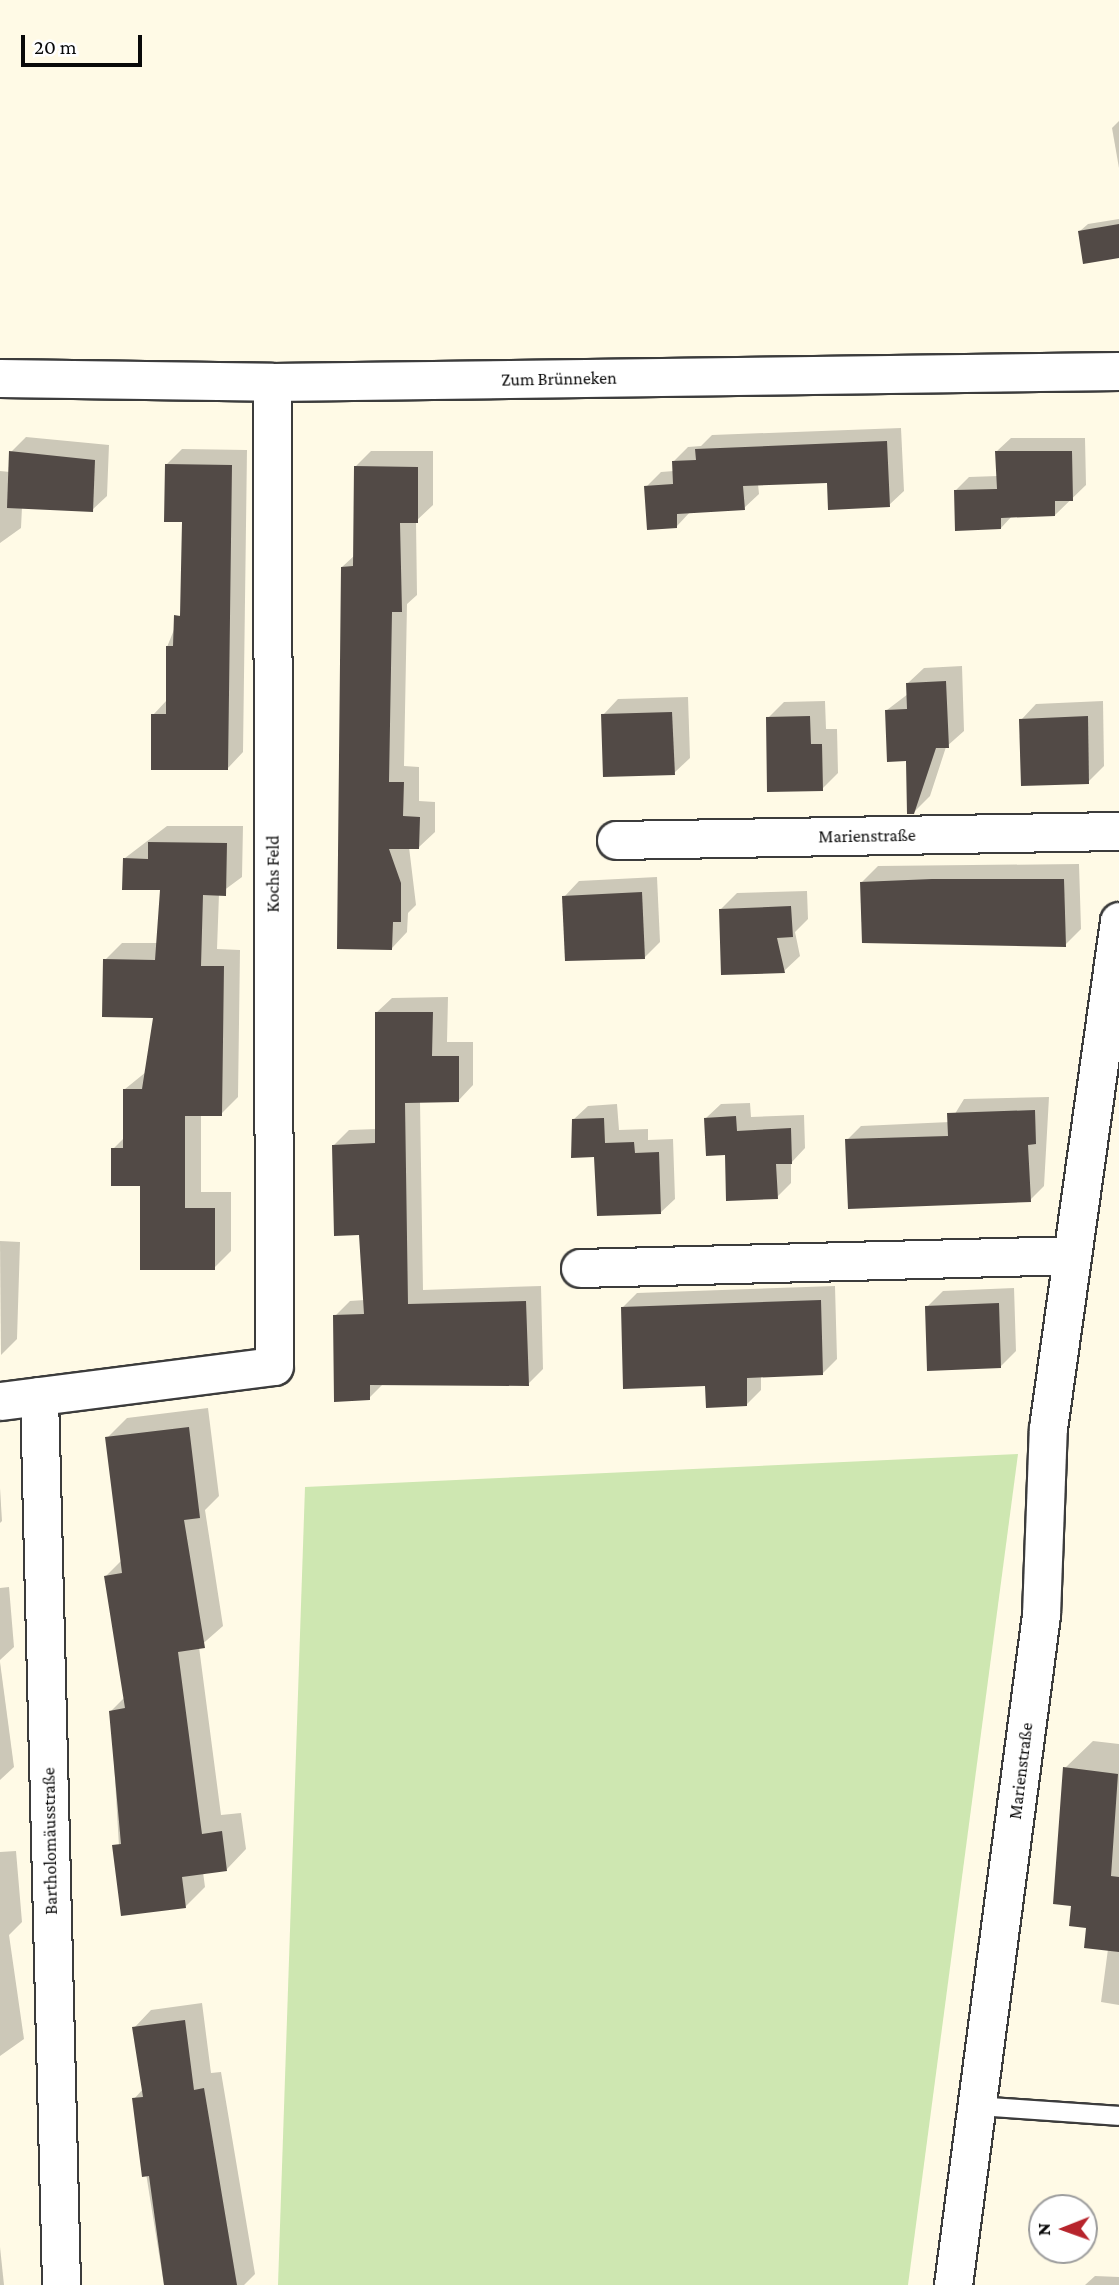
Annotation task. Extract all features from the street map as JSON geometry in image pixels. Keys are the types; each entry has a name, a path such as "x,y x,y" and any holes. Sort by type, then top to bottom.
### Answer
{"street":[{"name":"Zum Brünneken","path":"0,378 272,382 1119,371"},
{"name":"Kochs Feld","path":"39,1396 274,1366 272,382"},
{"name":"Marienstraße","path":"616,840 1119,831"},
{"name":"Marienstraße","path":"953,2285 1041,1615 1048,1428 1119,921"},
{"path":"580,1268 1071,1255"},
{"path":"0,1402 39,1396"},
{"name":"Bartholomäusstraße","path":"39,1396 61,2285"}],"lane":[{"path":"976,2106 1119,2116"}],"green space":[{"path":"1018,1454 908,2285 278,2285 305,1487"}],"building":[{"path":"1119,224 1119,258 1083,264 1078,231"},
{"path":"887,441 890,507 828,510 827,483 743,486 745,510 677,514 677,528 647,530 644,486 673,484 672,461 696,460 695,449"},
{"path":"9,451 95,460 93,512 7,508"},
{"path":"995,451 1072,451 1073,501 1055,501 1055,516 1001,518 1001,529 955,531 954,490 997,489"},
{"path":"165,464 232,465 228,770 151,770 151,714 166,714 166,646 173,646 174,615 180,616 182,522 164,522"},
{"path":"354,466 418,467 418,523 400,523 402,612 392,612 389,782 404,782 403,816 420,817 419,849 389,849 401,883 401,922 393,922 392,950 337,949 341,567 353,566"},
{"path":"946,681 949,748 936,748 914,814 907,814 906,761 887,762 885,710 907,709 906,683"},
{"path":"672,712 675,775 603,777 601,714"},
{"path":"810,716 811,744 822,744 823,791 767,792 766,717"},
{"path":"1088,716 1089,784 1021,786 1019,719"},
{"path":"148,842 227,843 226,896 203,895 201,966 224,966 222,1116 185,1116 185,1208 215,1208 215,1270 140,1270 140,1186 111,1186 111,1148 123,1148 123,1089 142,1089 153,1018 102,1017 103,959 155,960 160,890 122,890 123,858 148,859"},
{"path":"1064,879 1066,947 862,943 860,882"},
{"path":"642,892 645,959 565,961 562,896"},
{"path":"791,906 793,937 777,938 785,973 721,975 719,909"},
{"path":"375,1012 433,1012 432,1056 459,1056 459,1102 405,1103 408,1304 526,1301 529,1386 370,1385 370,1400 334,1402 333,1315 364,1314 359,1235 334,1236 332,1145 375,1143"},
{"path":"1035,1110 1036,1144 1028,1145 1031,1202 848,1209 845,1139 948,1136 947,1113"},
{"path":"736,1116 737,1131 791,1128 792,1164 776,1164 778,1199 726,1201 725,1155 706,1156 704,1118"},
{"path":"604,1118 605,1143 634,1142 635,1153 659,1152 661,1214 597,1216 594,1157 571,1158 572,1119"},
{"path":"821,1300 823,1375 747,1378 747,1406 706,1408 705,1386 623,1389 621,1307"},
{"path":"999,1303 1001,1368 927,1371 925,1306"},
{"path":"189,1427 200,1518 184,1520 205,1648 178,1652 202,1834 222,1831 227,1871 182,1877 186,1908 121,1916 112,1845 121,1844 109,1711 125,1708 104,1576 122,1573 105,1437"},
{"path":"1063,1767 1118,1774 1111,1876 1119,1877 1119,1952 1084,1948 1086,1928 1069,1926 1071,1906 1053,1904"},
{"path":"185,2020 194,2090 204,2088 237,2285 164,2285 149,2176 142,2177 132,2098 143,2097 132,2027"}]}
